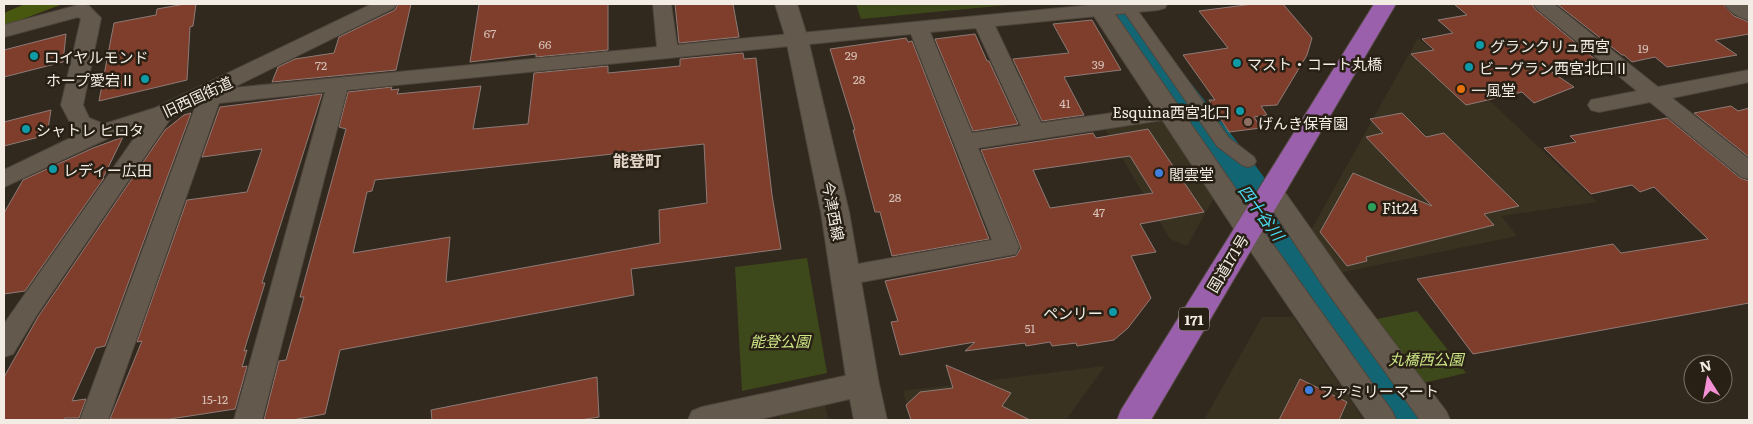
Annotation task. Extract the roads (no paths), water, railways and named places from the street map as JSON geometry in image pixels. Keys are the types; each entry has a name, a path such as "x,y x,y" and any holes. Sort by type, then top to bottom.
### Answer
{"highway":[{"name":"国道171号","path":"1133,420 1384,4"}],"street":[{"name":"旧西国街道","path":"6,181 103,132 202,97 387,4"},
{"path":"662,4 668,53"},
{"name":"今津西線","path":"786,4 797,39 835,212 863,384 872,420"},
{"path":"94,420 202,97 1158,4"},
{"path":"1543,4 1749,171"},
{"path":"1734,4 1749,14"},
{"path":"1114,7 1170,112 1260,209 1337,286 1436,420"},
{"path":"1114,7 1223,142 1248,161"},
{"path":"4,31 82,10 91,18 72,105 81,123 103,132"},
{"path":"983,22 1035,133"},
{"path":"845,275 1007,247 918,28"},
{"path":"1599,105 1749,76"},
{"path":"248,420 338,84"},
{"path":"4,346 32,301 163,112"},
{"path":"965,142 1170,112"},
{"path":"1260,209 1382,420"},
{"path":"702,420 863,384"}],"waterway":[{"name":"四十谷川","path":"1113,4 1154,63 1233,168 1411,420"}],"place":[{"name":"グランクリュ西宮","path":"1480,45"},
{"name":"ロイヤルモンド","path":"34,56"},
{"name":"マスト・コート丸橋","path":"1237,63"},
{"name":"ビーグラン西宮北口Ⅱ","path":"1469,67"},
{"name":"ホープ愛宕Ⅱ","path":"145,79"},
{"name":"一風堂","path":"1461,89"},
{"name":"Esquina西宮北口","path":"1240,111"},
{"name":"げんき保育園","path":"1248,122"},
{"name":"シャトレ ヒロタ","path":"26,129"},
{"name":"レディー広田","path":"53,169"},
{"name":"閣雲堂","path":"1159,173"},
{"name":"Fit24","path":"1372,207"},
{"name":"ペンリー","path":"1113,312"},
{"name":"ファミリーマート","path":"1309,390"}],"district":[{"name":"能登町","path":"637,160"}],"park label":[{"name":"能登公園","path":"780,340"},
{"name":"丸橋西公園","path":"1426,358"}]}
